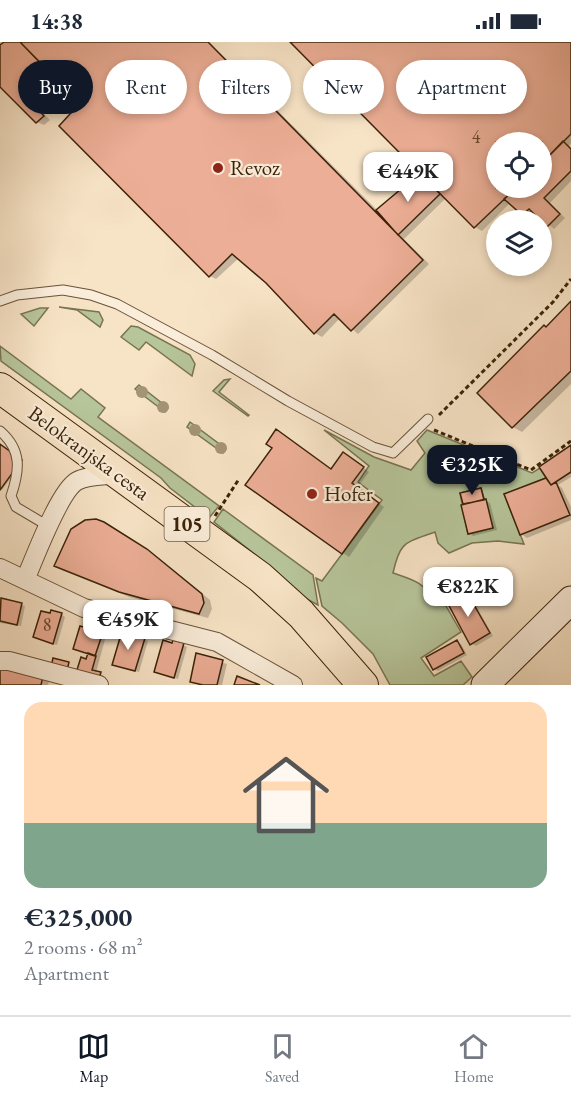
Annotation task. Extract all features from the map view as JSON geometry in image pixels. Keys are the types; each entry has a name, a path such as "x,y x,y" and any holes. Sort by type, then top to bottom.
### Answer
{"main road":[{"name":"Belokranjska cesta","path":"0,388 260,577 301,614 363,685"},
{"path":"485,685 571,600"}],"street":[{"path":"25,580 67,489 77,481 118,474"},
{"path":"0,568 84,608 217,642 293,685"},
{"path":"0,661 9,661 99,685"}],"lane":[{"path":"0,301 16,295 63,290 91,295 117,304 326,422 373,447 393,453 431,421"},
{"path":"0,431 10,440 16,452 17,478 11,496 16,507 48,526"}],"path":[{"path":"571,279 554,302 431,421 434,431 531,470 571,441"},
{"path":"210,523 239,479"}],"green space":[{"path":"59,307 99,312 103,320 100,327 77,310"},
{"path":"48,308 34,326 21,314"},
{"path":"131,326 138,327 190,355 195,364 192,376 146,342 139,350 121,337"},
{"path":"0,346 71,399 81,389 105,408 98,417 219,506 209,518 170,488 161,478 1,361"},
{"path":"230,379 219,392 248,416 213,391 224,380"},
{"path":"139,385 168,408 165,412 135,389"},
{"path":"190,422 226,449 223,453 187,427"},
{"path":"324,430 374,457 411,470 425,453 417,441 427,430 532,473 540,468 546,478 504,494 524,544 498,541 472,543 449,553 438,543 435,532 410,541 398,555 393,573 421,585 433,600 446,606 461,632 421,658 434,676 461,661 472,677 463,685 390,685 373,654 322,606 316,578 322,581 382,500 358,482 369,466","holes":["481,488 493,528 468,534 460,493"]},
{"path":"223,509 313,575 318,605 305,598 214,522"}],"building":[{"path":"4,42 20,42 37,60 18,60 18,105 0,87 0,45"},
{"name":"Revoz","path":"20,42 208,42 226,60 199,60 199,114 279,114 423,260 351,331 334,314 314,334 266,283 232,254 209,277 59,126 70,114 93,114 93,60 38,60"},
{"path":"290,42 571,42 571,134 552,153 552,132 486,132 486,198 506,198 493,210 486,210 486,217 474,228 361,114 384,114 384,60 308,60"},
{"path":"27,114 42,114 44,116 36,123"},
{"path":"563,141 571,149 571,171 552,190 552,153"},
{"path":"420,173 440,194 398,235 376,210"},
{"path":"544,198 560,214 552,222 552,210 516,210 504,199"},
{"path":"571,301 571,371 512,428 477,393"},
{"name":"Hofer","path":"276,429 331,469 343,452 364,467 352,483 379,503 342,554 245,485 272,448 266,444"},
{"path":"0,444 22,460 0,490"},
{"path":"571,445 571,472 551,485 539,467"},
{"path":"546,478 551,485 556,482 570,515 520,535 504,494"},
{"path":"481,488 484,500 463,504 460,493"},
{"path":"486,499 493,528 468,534 461,505"},
{"path":"96,519 147,549 202,594 204,603 199,614 119,592 54,566 71,529 85,520"},
{"path":"466,591 490,633 470,645 447,602"},
{"path":"1,598 22,603 17,625 0,621"},
{"path":"51,610 62,613 53,644 33,637 41,611 50,613"},
{"path":"94,620 106,623 103,632 88,628 89,623 93,624"},
{"path":"80,626 103,632 95,656 73,649"},
{"path":"122,631 145,638 135,671 112,665"},
{"path":"163,640 184,643 174,678 154,672"},
{"path":"457,640 464,653 433,670 426,657"},
{"path":"88,653 96,656 92,670 101,672 98,681 76,673 81,657 86,659"},
{"path":"196,653 223,660 217,685 190,682"},
{"path":"53,658 69,662 67,671 51,667"},
{"path":"0,663 43,676 41,685 0,685"},
{"path":"237,676 260,685 234,685"}],"place":[{"name":"Revoz","path":"218,168"},
{"name":"Hofer","path":"312,494"}]}
